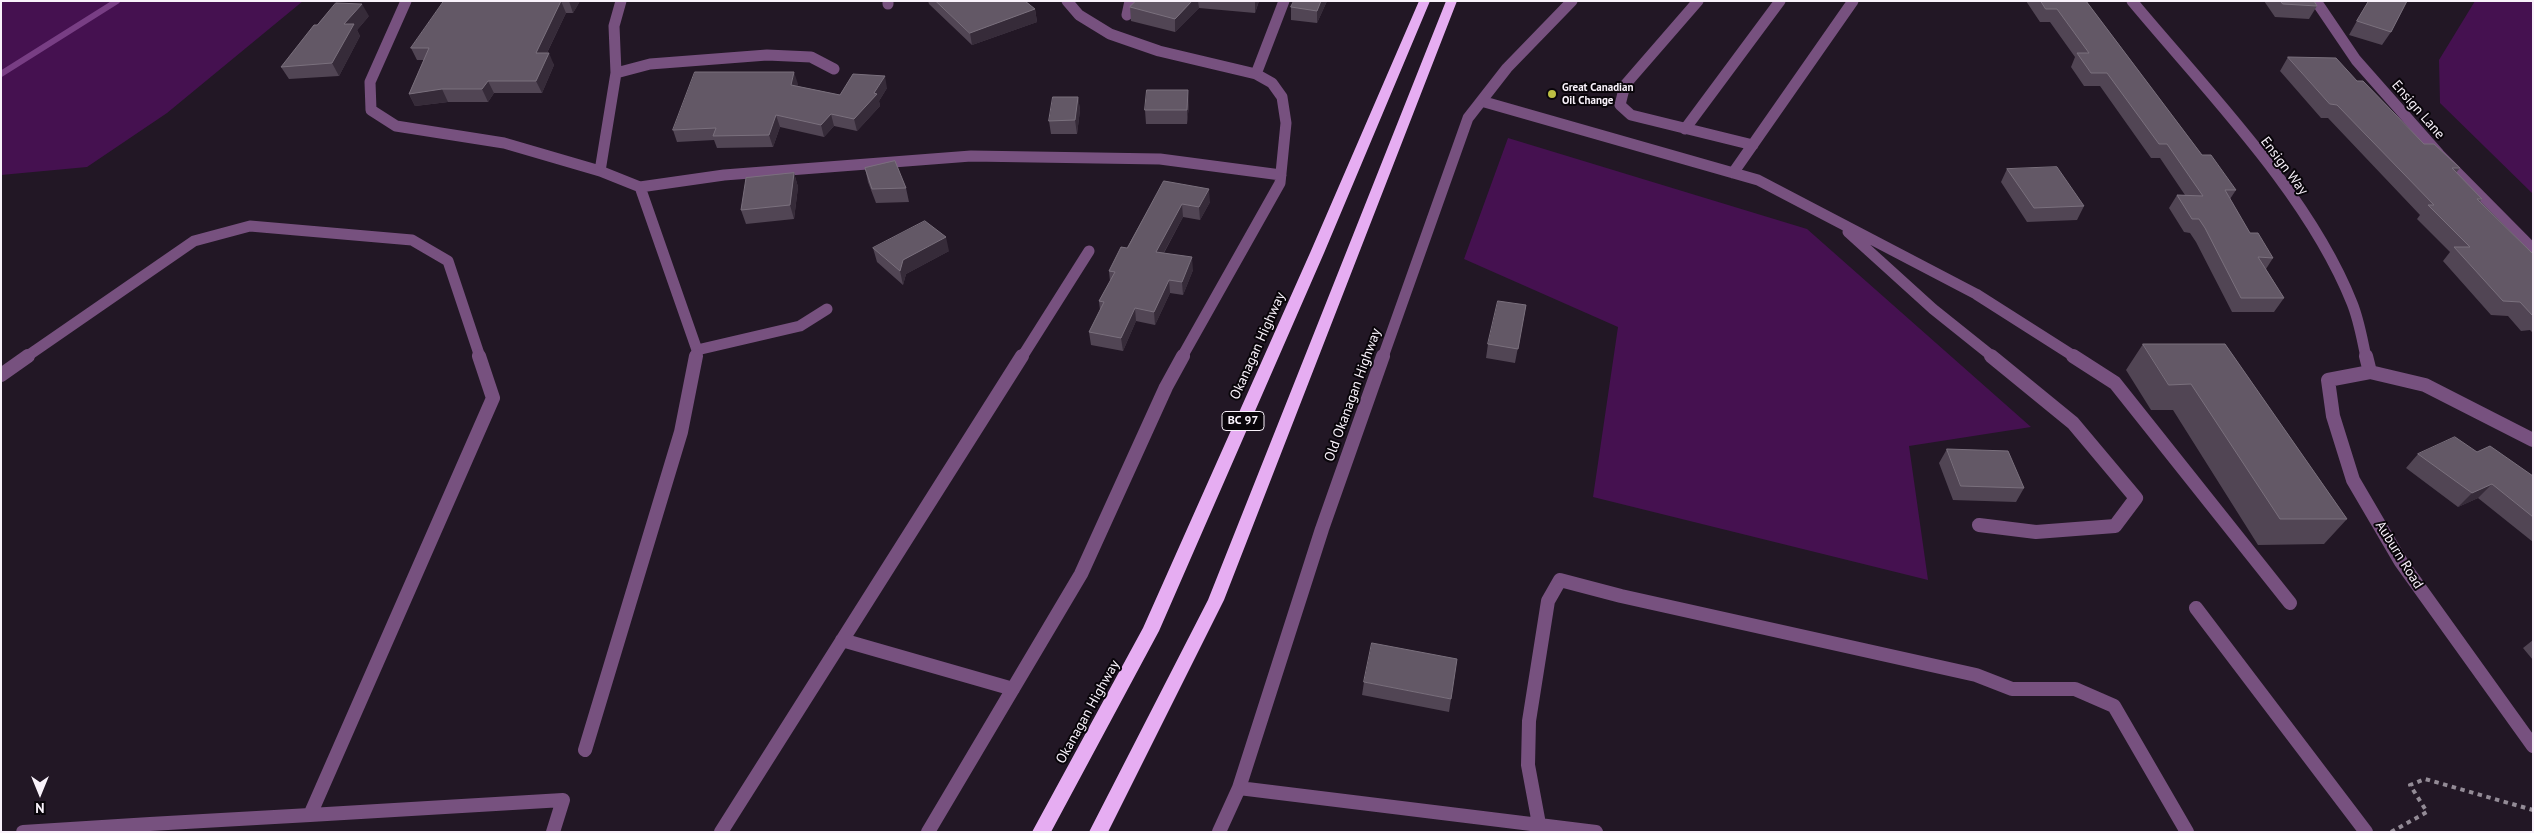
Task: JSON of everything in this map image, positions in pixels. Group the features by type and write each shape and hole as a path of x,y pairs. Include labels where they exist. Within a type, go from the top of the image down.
{"highway":[{"name":"Okanagan Highway","path":"1041,832 1150,631 1317,253 1425,1"},
{"name":"BC 97","path":"1098,832 1216,600 1452,1"}],"street":[{"path":"406,1 370,82 371,110 396,126 504,143 600,171 640,187 724,175 971,156 1160,159 1281,175"},
{"path":"600,171 616,73 614,26 621,1"},
{"path":"928,832 1081,574 1166,387 1276,191 1281,175 1286,123 1282,97 1272,83 1256,74 1159,51 1110,34 1079,16 1067,1"},
{"path":"1127,15 1130,1"},
{"path":"1256,74 1284,1"},
{"name":"Old Okanagan Highway","path":"1218,832 1239,788 1322,529 1468,118 1507,68 1572,1"},
{"path":"1698,1 1625,85 1620,104 1631,115 1753,145"},
{"path":"1685,129 1780,1"},
{"path":"1733,173 1852,1"},
{"name":"Ensign Way","path":"2132,1 2272,170 2320,238 2350,297 2370,372"},
{"name":"Ensign Lane","path":"2316,1 2356,60 2439,154 2533,249"},
{"path":"616,73 650,64 767,55 811,57 834,69"},
{"path":"1481,101 1758,180 1976,294 2115,383 2290,603"},
{"path":"585,750 681,432 697,350 640,187"},
{"path":"1833,219 1933,309 2073,423 2136,498 2115,526 2036,532 1979,525"},
{"path":"1,375 194,241 250,226 412,240 448,261 493,398 310,815"},
{"path":"721,832 1088,251"},
{"path":"697,350 800,326 828,309"},
{"path":"2370,372 2425,385 2533,440"},
{"name":"Auburn Road","path":"2370,372 2328,380 2333,416 2353,480 2400,562 2533,746"},
{"path":"1539,824 1528,765 1529,721 1548,601 1560,580 1621,596 1976,675 2012,689 2075,689 2114,706 2187,832"},
{"path":"2196,608 2366,832"},
{"path":"842,640 1013,689"},
{"path":"1239,788 1498,826 1539,824 1596,832"},
{"path":"23,832 148,828 310,815 563,800 553,832"}],"path":[{"path":"2391,832 2427,812 2410,785 2425,779 2533,810"}],"shaded area":[{"path":"1,1 303,1 167,113 87,167 1,175"},
{"path":"2475,1 2533,1 2533,194 2440,103 2439,60"},
{"path":"1508,138 1807,229 2031,427 1909,446 1928,580 1593,497 1618,327 1464,259"}],"building":[{"path":"444,1 561,1 536,53 549,53 536,81 488,81 482,89 442,89 409,94 429,48 411,48"},
{"path":"936,1 1025,1 1035,9 970,33"},
{"path":"1136,1 1192,1 1175,19 1130,7"},
{"path":"1294,1 1321,1 1317,11 1291,7"},
{"path":"2041,1 2086,1 2202,155 2211,155 2236,190 2225,190 2250,233 2258,233 2273,258 2258,257 2284,298 2241,298 2205,228 2199,219 2192,219 2177,195 2203,196 2167,144 2159,144 2107,73 2091,73 2077,53 2089,53 2057,9 2046,9"},
{"path":"2281,1 2314,1 2317,6 2283,4"},
{"path":"2369,1 2407,1 2391,32 2357,21"},
{"path":"336,3 362,4 344,24 354,24 332,63 281,67 314,25 317,25"},
{"path":"2288,57 2336,58 2357,81 2363,81 2424,144 2434,144 2460,168 2452,168 2482,199 2477,199 2533,254 2533,316 2520,302 2503,301 2454,247 2470,247 2428,205 2434,205 2337,105 2330,104"},
{"path":"695,72 794,72 791,85 840,95 853,74 885,76 874,93 877,94 854,119 831,114 821,125 776,115 769,135 713,136 716,128 673,130"},
{"path":"1147,90 1188,90 1187,110 1145,110"},
{"path":"1053,97 1078,97 1075,120 1049,121"},
{"path":"895,161 906,188 872,189 865,168"},
{"path":"2057,167 2084,206 2034,208 2007,169"},
{"path":"794,173 790,205 741,210 746,178"},
{"path":"1164,181 1209,189 1199,207 1182,204 1156,252 1192,257 1182,282 1169,280 1154,312 1135,308 1121,338 1089,332 1104,302 1099,301 1115,272 1109,271 1121,247 1127,248"},
{"path":"925,221 946,237 903,260 900,271 873,248"},
{"path":"1498,301 1526,305 1518,349 1488,344"},
{"path":"2143,344 2225,344 2347,519 2280,519 2191,384 2169,385"},
{"path":"2455,437 2477,452 2490,446 2533,476 2533,517 2492,484 2472,493 2418,454"},
{"path":"1947,449 2008,451 2024,488 1961,486"},
{"path":"1372,643 1457,659 1451,699 1364,682"}],"waterway":[{"path":"1,74 117,1"}],"place":[{"name":"Great Canadian Oil Change","path":"1552,94"}]}
